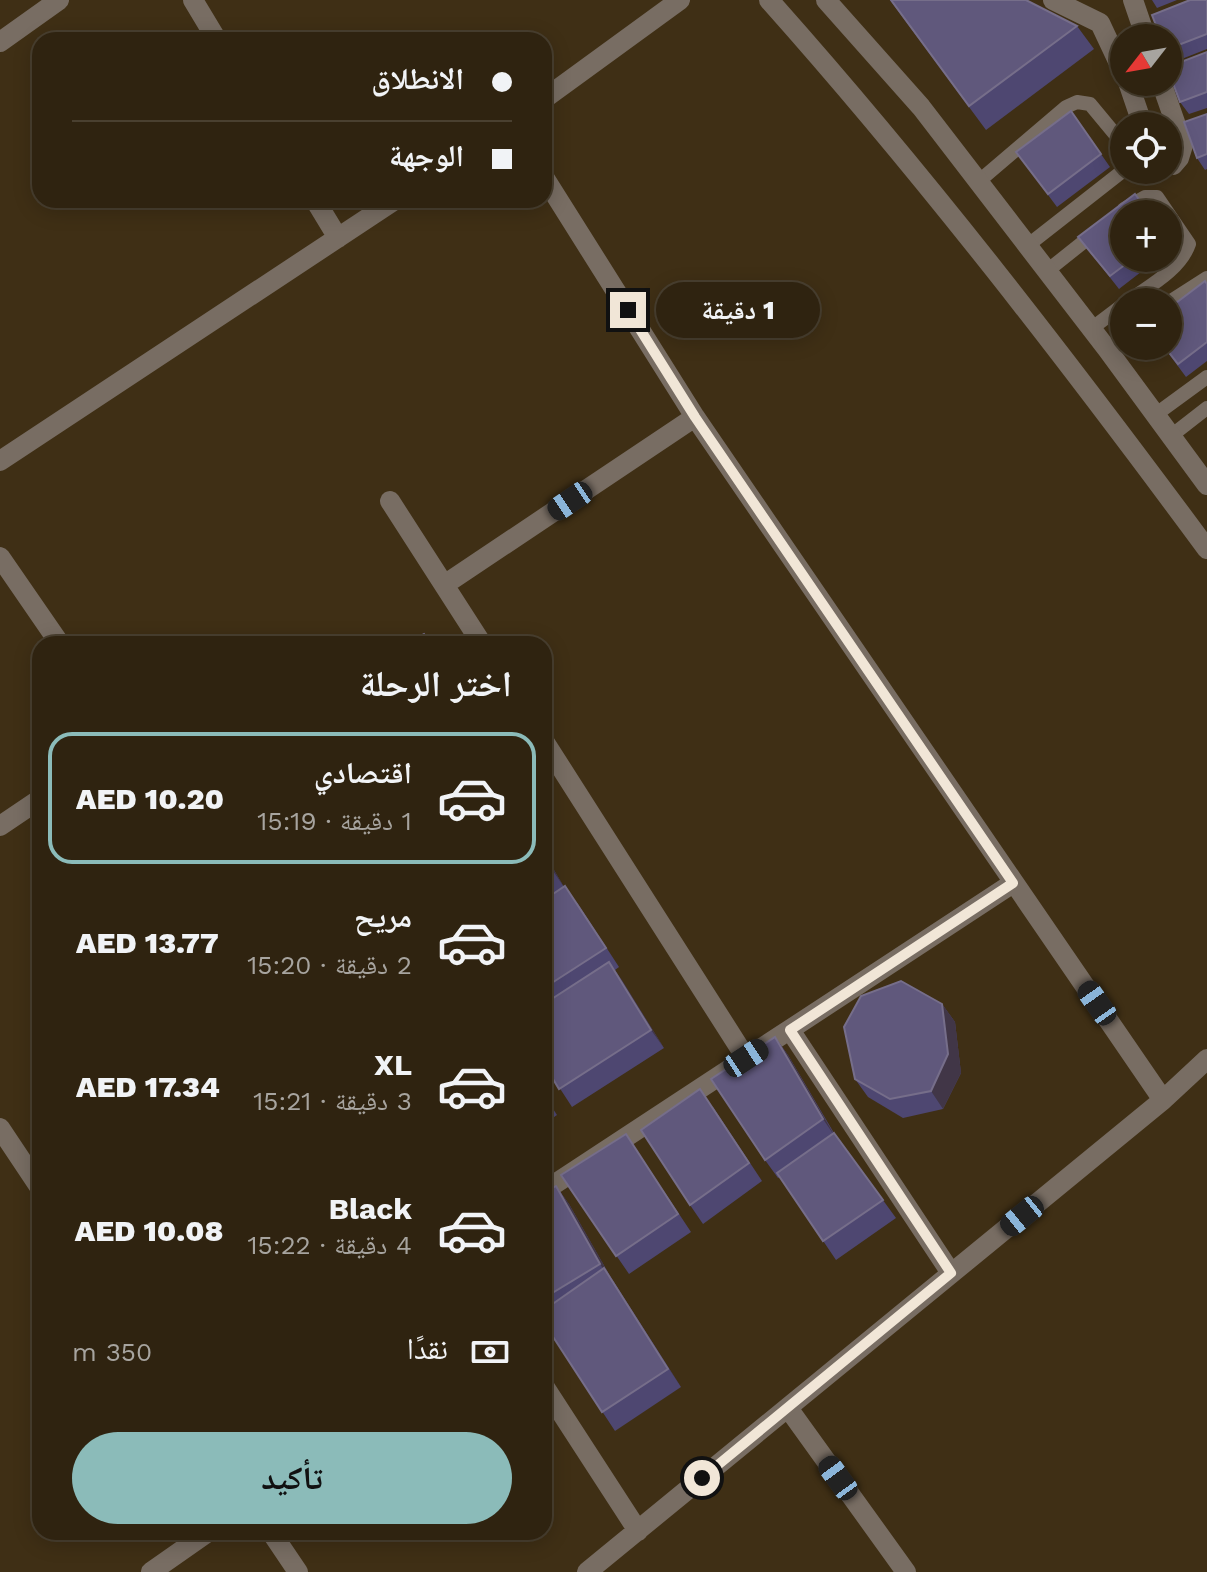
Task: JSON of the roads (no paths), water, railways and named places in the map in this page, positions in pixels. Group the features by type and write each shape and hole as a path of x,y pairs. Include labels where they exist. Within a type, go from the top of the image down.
{"street":[{"path":"0,42 59,0"},
{"path":"193,0 212,32"},
{"path":"552,93 680,0"},
{"path":"769,0 834,73 953,218 1112,420 1207,549"},
{"path":"826,0 921,107 1207,485"},
{"path":"1053,0 1100,23 1110,44"},
{"path":"1133,0 1141,24"},
{"path":"552,190 695,417 1163,1100"},
{"path":"320,208 338,238"},
{"path":"0,461 383,208"},
{"path":"444,585 695,417"},
{"path":"390,501 477,636"},
{"path":"0,557 54,636"},
{"path":"552,754 746,1058"},
{"path":"0,826 32,804"},
{"path":"552,1186 1013,883"},
{"path":"790,1030 951,1273"},
{"path":"587,1572 1163,1100 1207,1059"},
{"path":"0,1128 32,1176"},
{"path":"552,1398 638,1531"},
{"path":"788,1408 906,1572"},
{"path":"151,1572 197,1540"},
{"path":"276,1540 298,1572"}],"lane":[{"path":"978,182 1066,107 1077,102 1090,104 1110,128"},
{"path":"1027,246 1110,181"},
{"path":"1047,271 1131,203 1145,197 1157,197 1189,244 1177,265 1146,288"},
{"path":"1182,294 1207,278"},
{"path":"1091,329 1110,315"},
{"path":"1155,415 1207,377"},
{"path":"1171,436 1207,408"}]}
